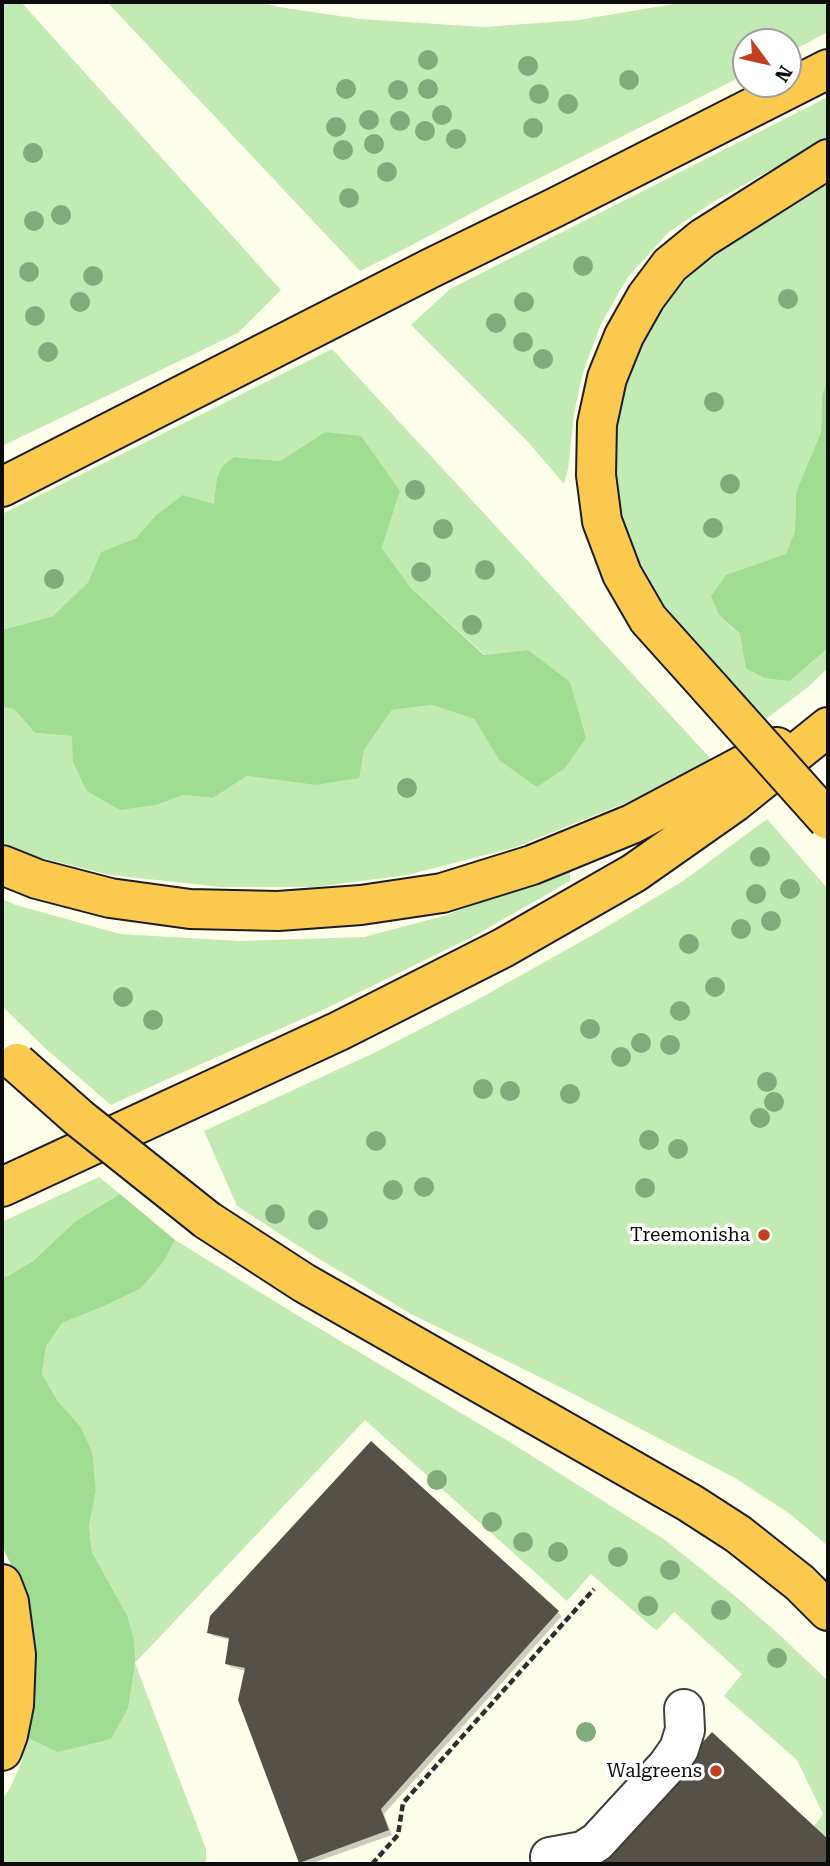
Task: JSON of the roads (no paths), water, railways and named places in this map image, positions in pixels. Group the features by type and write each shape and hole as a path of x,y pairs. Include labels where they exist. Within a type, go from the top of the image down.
{"highway":[{"path":"2,487 828,69"},
{"path":"828,159 703,238 670,265 646,297 624,336 607,378 597,424 596,475 602,521 622,574 648,619 828,820"},
{"path":"2,865 37,879 110,898 190,909 278,911 361,905 442,892 532,865 632,824 828,719"},
{"path":"2,1187 339,1031 503,948 634,873 735,802 828,727"},
{"path":"9,1056 79,1118 207,1220 316,1290 690,1503 738,1534 800,1583 828,1611"},
{"path":"2,1584 9,1602 16,1655 14,1705 2,1751"}],"lane":[{"path":"550,1857 583,1851 597,1842 667,1766 680,1749 685,1730 684,1709"}],"place":[{"name":"Treemonisha","path":"764,1235"},
{"name":"Walgreens","path":"716,1771"}]}
